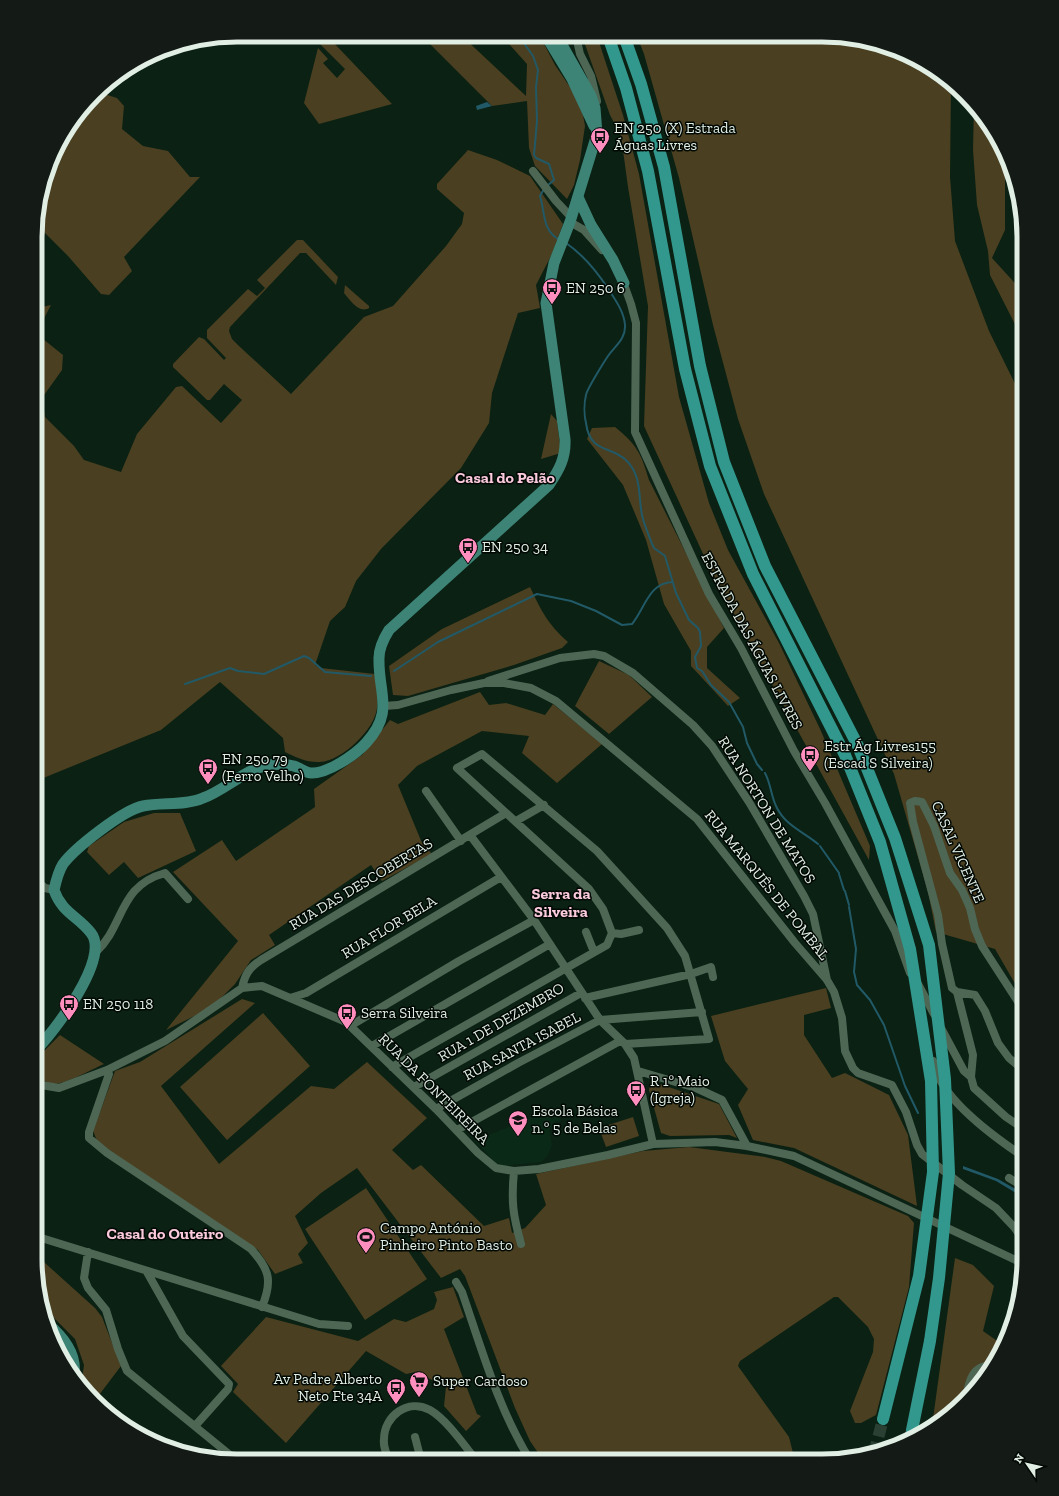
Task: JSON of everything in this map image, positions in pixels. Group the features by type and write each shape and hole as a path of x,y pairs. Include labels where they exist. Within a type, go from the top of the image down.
{"highway":[{"path":"610,42 626,88 648,171 685,368 710,466 753,574 845,755 880,842 910,949 931,1081 933,1172 919,1276 883,1419"},
{"path":"626,42 641,84 664,167 700,366 724,462 765,566 858,746 895,838 929,945 945,1080 949,1173 939,1278 930,1341 912,1430"}],"main road":[{"path":"550,42 572,79 597,134"},
{"path":"42,1044 68,1009 90,972 96,952 91,933 61,905 54,890 62,865 71,855 101,830 127,812 142,806 202,799 266,766 281,764 294,766 310,774 323,772 350,757 365,744 376,728 384,706 379,657 382,642 389,630 548,485 561,467 566,451 565,439 546,303 548,286 578,197 597,134 595,108 591,96 561,42"},
{"path":"578,197 587,218 613,260 624,283"},
{"path":"571,217 587,218"},
{"path":"56,1331 62,1337 71,1352 75,1367"}],"street":[{"path":"577,42 580,54 591,76 600,113 597,134"},
{"name":"ESTRADA DAS ÁGUAS LIVRES","path":"533,171 550,194 598,245 612,263 624,283 636,323 635,432 709,594 741,648 794,751 826,803 895,931 924,1019 934,1069 943,1084 968,1115 1017,1152"},
{"name":"RUA NORTON DE MATOS","path":"485,685 560,658 594,654 604,656 639,678 703,735 749,802 813,914 827,980"},
{"name":"RUA MARQUÊS DE POMBAL","path":"384,706 398,705 444,692 485,685 504,683 531,688 552,701 697,819 708,838 813,967 827,980 834,992 842,1018 845,1051 853,1068 858,1073 892,1085 906,1112 922,1154 962,1185 996,1208 1017,1231"},
{"path":"392,1067 607,945 612,933 603,909 589,889 457,768 482,754 597,851 616,870 667,928 687,955 709,1039 622,1042 457,1130"},
{"path":"426,791 461,841"},
{"name":"CASAL VICENTE","path":"971,1077 973,1055 957,992 952,988 938,915 912,822 910,803 915,801 922,802 950,873 962,890 970,908 975,929 982,946 1017,1000"},
{"path":"516,821 544,805"},
{"name":"RUA DAS DESCOBERTAS","path":"242,988 250,967 260,960 506,813"},
{"path":"470,835 534,920 600,1020 622,1042 634,1058 654,1144"},
{"path":"96,952 105,944 129,898 136,889 157,876 165,874 188,899"},
{"name":"RUA FLOR BELA","path":"290,998 306,993 501,878"},
{"path":"42,885 45,888 54,890"},
{"path":"350,1026 459,961 534,920"},
{"path":"612,933 621,934 639,930"},
{"path":"586,932 594,952"},
{"path":"372,1046 550,944"},
{"name":"RUA 1 DE DEZEMBRO","path":"414,1087 583,996 691,974 711,967 714,977"},
{"path":"909,970 926,998 964,1072 971,1077 974,1088 983,1097 1017,1124"},
{"name":"RUA DA FONTEIREIRA","path":"42,1085 59,1088 107,1070 165,1040 242,988 262,986 350,1026 436,1108 491,1166 496,1168 514,1171 539,1169 654,1144 715,1142 748,1146 794,1156 1017,1261"},
{"path":"957,992 975,995 985,1011 998,1043 1017,1064"},
{"path":"600,1020 702,1012"},
{"name":"RUA SANTA ISABEL","path":"436,1108 518,1062 600,1020"},
{"path":"107,1070 110,1074 88,1132 89,1138 107,1154 251,1249 263,1263 268,1278 269,1291 262,1306"},
{"path":"638,1071 696,1088 722,1100 748,1146"},
{"path":"514,1171 512,1194 513,1216 521,1244"},
{"path":"1009,1178 1017,1183"},
{"path":"42,1238 319,1324 348,1326"},
{"path":"88,1252 84,1278 88,1288 106,1310 118,1349 127,1371 229,1454"},
{"path":"148,1272 183,1336 229,1384 228,1390 195,1426"},
{"path":"456,1282 462,1292 501,1407 526,1454"},
{"path":"968,1389 972,1374 977,1368 985,1365"},
{"path":"387,1454 384,1439 388,1421 400,1410 410,1406 429,1409 442,1420 471,1454"},
{"path":"415,1437 419,1454"}],"shaded area":[{"path":"322,42 333,42 392,104 319,124 304,103 318,48 328,59 323,63 337,78 345,69 320,44"},
{"path":"428,42 468,42 526,96 527,64 506,42 543,42 555,65 572,90 583,115 585,126 580,160 574,185 567,199 535,166 529,148 527,101 492,106"},
{"path":"584,42 599,42 623,115 639,174 679,397 709,503 728,550 779,643 821,731 870,846 869,860 717,584 644,426 648,306 621,136 610,115"},
{"path":"639,42 835,42 885,52 920,68 951,90 950,177 955,241 989,331 1017,388 1017,987 995,949 936,932 928,892 894,774 764,494 738,419 713,325 679,178"},
{"path":"130,74 128,79 120,81"},
{"path":"104,94 117,98 124,106 122,129 143,146 168,151 190,177 200,177 124,257 132,271 109,295 101,294 68,256 42,230 46,199 52,174 68,139 90,108"},
{"path":"974,114 991,140 1005,169 1005,230 992,258 1017,285 1017,328 990,275 988,251 977,205 973,150"},
{"path":"468,150 497,160 530,176 563,224 552,254 536,285 540,308 518,313 492,393 489,423 461,468 381,549 356,581 345,607 330,621 315,665 321,668 375,674 378,704 375,716 370,725 356,742 338,756 320,762 306,761 285,752 283,738 220,682 161,730 42,779 42,398 45,417 74,446 84,460 121,472 137,434 176,387 182,386 221,423 242,400 224,384 210,400 207,400 173,367 173,364 199,337 204,339 224,360 226,358 207,338 207,330 248,289 257,296 265,288 257,280 297,240 303,240 338,277 336,285 306,253 300,253 230,327 229,331 232,339 291,394 364,317 393,306 446,246 462,224 464,213 437,189 437,184"},
{"path":"345,285 369,306 369,308 358,308 344,293"},
{"path":"51,305 42,322 42,307"},
{"path":"42,336 43,339 63,355 62,370 42,398"},
{"path":"551,414 557,421 561,453 541,459"},
{"path":"615,427 628,439 641,456 649,480 724,628 707,647 707,668 740,698 728,706 691,666 691,651 664,604 646,540 623,485 587,439 592,428"},
{"path":"530,587 546,617 568,642 562,648 514,665 408,696 393,695 389,666 442,629"},
{"path":"599,661 629,675 652,697 609,734 575,706"},
{"path":"480,692 489,705 506,703 545,715 553,704 602,744 557,783 522,753 529,736 482,731 417,766 398,785 422,843 432,854 382,881 371,865 269,935 275,945 251,960 235,984 211,1008 166,1030 238,941 173,872 222,840 236,861 315,807 314,789 362,755 390,720 398,724"},
{"path":"154,813 180,813 196,851 138,878 124,862 109,875 87,852 89,846 124,822"},
{"path":"826,988 831,1008 804,1015 804,1035 832,1078 845,1073 889,1095 908,1135 917,1206 794,1148 753,1140 738,1105 748,1089 725,1061 711,1016"},
{"path":"242,999 255,1003 161,1086 219,1164 311,1086 334,1089 367,1062 427,1118 392,1150 413,1170 421,1165 484,1226 509,1218 512,1233 525,1228 546,1205 536,1174 643,1151 689,1147 765,1157 781,1161 908,1216 914,1223 909,1287 876,1415 861,1423 855,1423 850,1411 873,1352 874,1339 868,1327 838,1297 834,1297 740,1361 738,1366 789,1437 793,1454 539,1454 530,1441 515,1408 465,1276 460,1269 441,1278 357,1168 321,1193 295,1216 308,1243 298,1254 303,1263 275,1274 258,1250 98,1143 93,1131 115,1071 140,1062"},
{"path":"263,1013 310,1066 227,1140 180,1087"},
{"path":"60,1035 104,1064 64,1082 52,1084 42,1080 42,1053"},
{"path":"651,1081 719,1104 737,1138 729,1135 670,1136 661,1133 649,1090"},
{"name":"Escola Básica n.º 5 de Belas","path":"555,1107 561,1121 556,1121 549,1130 552,1145 548,1155 541,1162 504,1166 496,1163 475,1141"},
{"path":"633,1117 639,1136 606,1147 599,1128"},
{"name":"Campo António Pinheiro Pinto Basto","path":"366,1188 427,1279 365,1320 305,1229"},
{"path":"955,1258 973,1265 994,1286 983,1331 998,1342 977,1378 969,1388 951,1406 933,1419"},
{"path":"42,1260 95,1308 102,1317 121,1366 98,1396 82,1378 84,1365 75,1339 50,1314 42,1272"},
{"path":"453,1287 464,1317 444,1329 477,1414 481,1416 466,1431 444,1406 446,1387 416,1372 406,1374 366,1351 286,1443 233,1392 238,1384 221,1366 266,1317 358,1341 394,1319 406,1322 434,1309 437,1300 434,1292"}],"water":[{"path":"487,102 492,106 477,110 476,106"},
{"path":"963,1166 998,1179 1017,1190 1017,1194 996,1181 963,1169"}],"waterway":[{"path":"523,42 533,56 538,70 536,87 537,121 534,155 536,158 549,164 554,180 547,186"},
{"path":"544,189 540,196 545,220 549,230 558,239"},
{"path":"566,243 584,258 605,284 619,307 625,325 624,334 620,342 606,359 587,392 585,402 585,420 588,433 592,440 602,448 621,456 632,467 639,486 643,519 652,544 654,548 665,556 676,593 689,620 698,628 700,632 701,646 695,657 697,668 702,671 711,685 729,702 743,727 747,743 757,764 762,770"},
{"path":"394,671 438,642 537,594 571,601 596,611 622,625 632,624 637,618 648,597 664,583 672,582"},
{"path":"185,684 230,668 238,671 264,674 304,656 309,658 325,672 371,676"},
{"path":"765,773 775,804 785,820 818,844"},
{"path":"820,846 839,873"},
{"path":"839,874 844,890"},
{"path":"845,891 849,905"},
{"path":"849,907 856,949 854,972 857,985 870,1000 884,1025 905,1086 918,1113"}],"tunnel":[{"path":"876,1446 883,1419"}],"place":[{"name":"EN 250 (X) Estrada Águas Livres","path":"600,154"},
{"name":"EN 250 6","path":"552,305"},
{"name":"EN 250 34","path":"468,564"},
{"name":"Estr Ág Livres155 (Escad S Silveira)","path":"810,772"},
{"name":"EN 250 79 (Ferro Velho)","path":"208,785"},
{"name":"EN 250 118","path":"69,1021"},
{"name":"Serra Silveira","path":"347,1030"},
{"name":"R 1º Maio (Igreja)","path":"636,1107"},
{"name":"Escola Básica n.º 5 de Belas","path":"518,1137"},
{"name":"Campo António Pinheiro Pinto Basto","path":"366,1254"},
{"name":"Super Cardoso","path":"419,1398"},
{"name":"Av Padre Alberto Neto Fte 34A","path":"396,1405"}],"district":[{"name":"Casal do Pelão","path":"505,477"},
{"name":"Serra da Silveira","path":"561,902"},
{"name":"Casal do Outeiro","path":"165,1233"}]}
